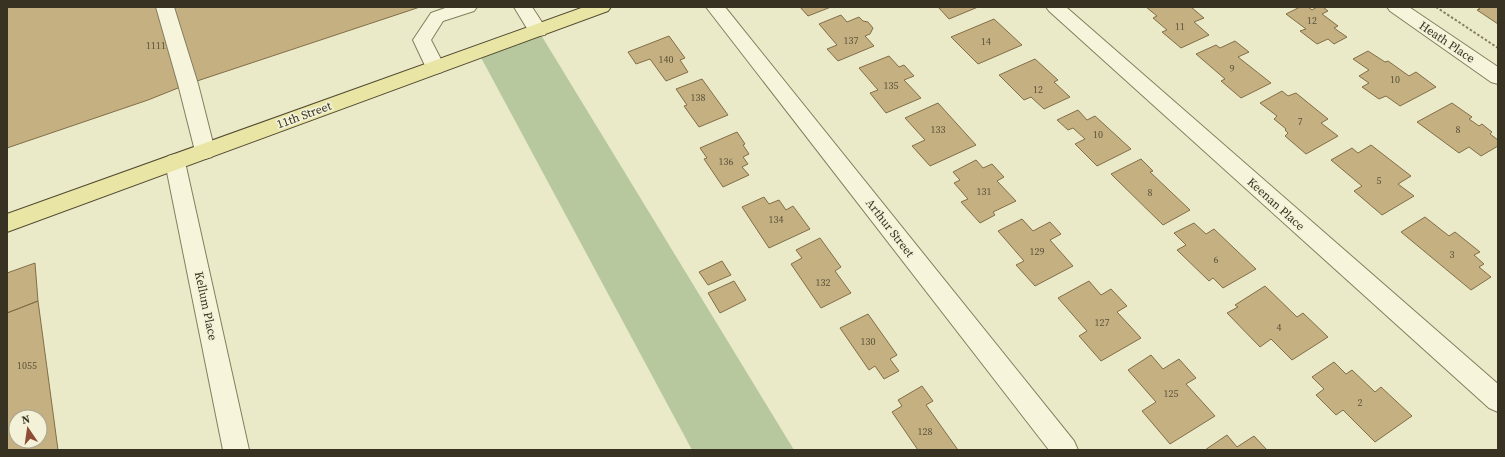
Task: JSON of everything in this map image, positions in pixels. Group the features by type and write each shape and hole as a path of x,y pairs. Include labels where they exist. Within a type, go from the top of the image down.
{"main road":[{"name":"11th Street","path":"7,223 602,7"}],"street":[{"path":"165,7 206,151"},
{"path":"435,67 422,40 437,17 468,7"},
{"path":"523,7 538,30"},
{"name":"Arthur Street","path":"715,7 1065,450"},
{"name":"Keenan Place","path":"1055,7 1498,400"},
{"name":"Heath Place","path":"1396,7 1498,77"},
{"name":"Kellum Place","path":"175,162 236,450"}],"path":[{"path":"1436,7 1498,48"}],"green space":[{"path":"538,30 794,450 692,450 478,52"}],"building":[{"path":"7,7 420,7 188,84 148,100 7,148"},
{"path":"800,7 831,7 808,16"},
{"path":"938,7 978,7 949,19"},
{"path":"1146,7 1191,7 1204,18 1194,22 1209,35 1181,48 1162,32 1167,30 1153,18 1157,16"},
{"path":"1300,7 1308,7 1312,10 1317,7 1323,7 1328,11 1322,14 1338,26 1334,28 1347,37 1334,44 1328,39 1317,44 1300,31 1306,29 1286,14"},
{"path":"1477,7 1498,7 1498,24 1477,10 1480,9"},
{"path":"841,15 847,22 859,17 863,21 868,22 873,28 870,34 865,36 874,46 838,61 827,49 837,45 819,24"},
{"path":"994,19 1022,45 978,64 951,37"},
{"path":"669,36 685,58 680,60 688,72 666,81 650,59 636,64 628,52"},
{"path":"1235,41 1249,52 1238,57 1271,83 1241,98 1221,81 1225,79 1196,54 1216,45 1220,48"},
{"path":"1368,51 1385,62 1388,61 1409,76 1416,72 1436,87 1400,106 1386,96 1379,99 1362,87 1369,83 1359,76 1369,70 1353,59"},
{"path":"889,56 899,67 904,65 914,76 904,80 921,98 886,113 870,93 878,90 859,68"},
{"path":"1035,59 1058,80 1054,82 1070,97 1044,109 1031,97 1024,100 999,75"},
{"path":"702,79 728,115 699,127 684,106 687,105 676,89"},
{"path":"1282,91 1288,96 1296,93 1328,119 1321,123 1338,136 1306,154 1285,136 1288,133 1285,130 1286,129 1274,119 1277,116 1260,103"},
{"path":"938,103 976,145 930,166 912,146 925,140 905,118"},
{"path":"1452,103 1472,117 1469,119 1479,126 1482,124 1492,132 1490,134 1498,140 1498,146 1481,156 1469,147 1459,153 1417,122"},
{"path":"1078,110 1087,120 1095,116 1131,149 1097,166 1075,144 1085,139 1073,128 1068,130 1057,120"},
{"path":"737,132 745,144 743,145 749,154 743,157 748,164 742,167 749,175 723,187 704,159 707,158 700,148"},
{"path":"1371,145 1411,176 1398,184 1414,196 1382,215 1354,191 1362,186 1331,160 1352,148 1358,153"},
{"path":"1141,159 1153,171 1150,172 1190,210 1163,225 1111,174"},
{"path":"976,160 983,168 992,164 1004,177 997,181 1016,201 993,212 995,215 980,223 961,202 968,199 954,183 960,180 953,172"},
{"path":"764,197 769,204 779,200 786,210 793,206 810,229 769,248 742,207"},
{"path":"1425,217 1449,236 1455,232 1480,252 1474,255 1484,264 1479,267 1491,277 1471,290 1401,232"},
{"path":"1022,219 1033,231 1050,222 1061,234 1050,240 1073,266 1035,286 1016,265 1024,261 998,231"},
{"path":"1194,223 1206,234 1214,229 1256,269 1223,288 1213,278 1209,281 1177,250 1186,245 1174,233"},
{"path":"820,238 841,267 835,271 851,293 821,308 791,264 802,258 796,250"},
{"path":"722,261 731,275 708,285 699,272"},
{"path":"35,263 38,301 7,313 7,273"},
{"path":"734,281 746,300 720,313 708,293"},
{"path":"1089,281 1101,295 1111,289 1127,306 1117,312 1141,338 1101,361 1079,336 1087,331 1058,298"},
{"path":"1265,286 1297,317 1303,313 1328,337 1292,360 1271,339 1260,347 1227,313 1238,307 1235,305"},
{"path":"38,301 58,450 7,450 7,313"},
{"path":"868,314 897,355 890,359 899,371 884,379 875,366 869,370 840,328"},
{"path":"1151,355 1163,369 1179,359 1196,378 1186,384 1215,416 1170,444 1142,411 1156,402 1128,370"},
{"path":"1334,362 1346,374 1352,370 1375,392 1381,387 1412,416 1375,442 1343,410 1336,415 1316,395 1324,389 1312,377"},
{"path":"922,386 933,401 926,405 958,450 918,450 892,412 902,406 898,400"},
{"path":"1227,435 1237,447 1254,436 1267,450 1205,450"}]}
